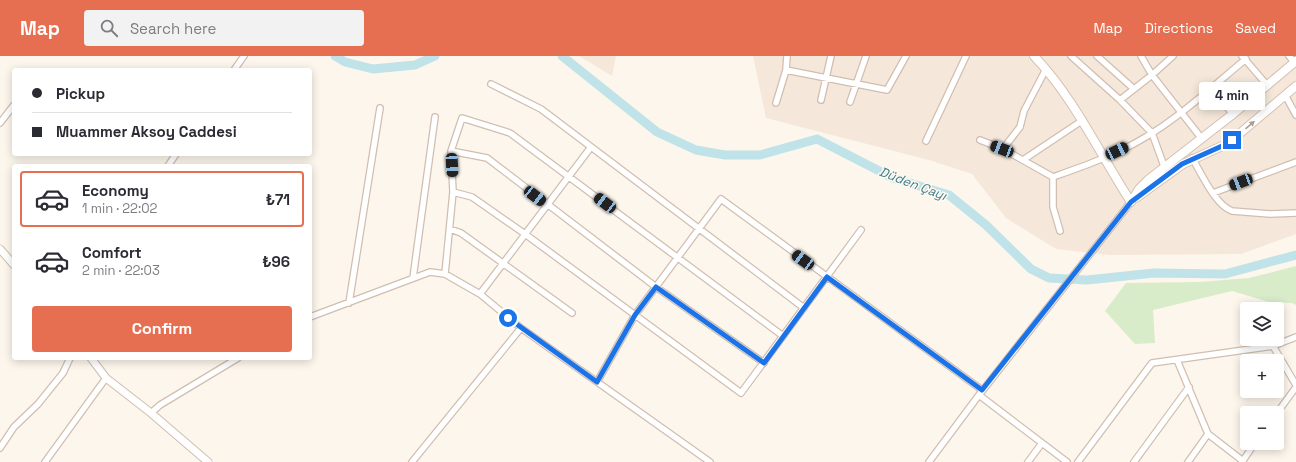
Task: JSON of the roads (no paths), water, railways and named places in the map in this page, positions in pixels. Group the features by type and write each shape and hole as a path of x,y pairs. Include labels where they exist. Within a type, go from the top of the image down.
{"main road":[{"path":"1038,57 1083,120 1105,157 1116,180 1131,202"},
{"path":"1131,202 1139,189 1164,166 1202,139 1233,114 1293,60"},
{"path":"1131,202 1170,172 1192,158 1222,146 1232,140 1296,86"}],"street":[{"path":"235,68 244,56"},
{"path":"776,103 786,70 787,56"},
{"path":"821,100 831,56"},
{"path":"850,102 866,56"},
{"path":"786,70 888,90 906,56"},
{"path":"926,141 966,56"},
{"path":"1071,56 1120,100 1152,133 1164,166"},
{"path":"1098,56 1134,89"},
{"path":"1140,56 1152,75 1202,139"},
{"path":"1120,100 1152,75 1173,56"},
{"path":"1053,177 1105,157 1152,133 1210,88 1244,58 1267,85"},
{"path":"1002,149 1020,127 1024,111 1046,69"},
{"path":"491,84 541,108 804,308"},
{"path":"1210,88 1233,114"},
{"path":"1285,95 1296,116"},
{"path":"0,123 12,108"},
{"path":"349,303 380,108"},
{"path":"413,278 435,117"},
{"path":"446,274 453,192 451,151 462,118 510,133 783,336"},
{"path":"1023,160 1083,120"},
{"path":"980,140 1002,149 1053,177"},
{"path":"480,294 591,147"},
{"path":"451,151 487,158 656,287 764,363"},
{"path":"1192,158 1213,193 1223,206 1232,211 1270,214 1296,213"},
{"path":"1213,193 1296,162"},
{"path":"1053,177 1053,207 1060,232"},
{"path":"453,192 472,197 525,234 741,393 861,230"},
{"path":"597,382 635,315 721,199 980,392 1067,462"},
{"path":"929,462 980,392 1131,202"},
{"path":"450,229 461,233 572,313"},
{"path":"0,249 12,263"},
{"path":"312,316 430,272 446,274 480,294 521,328 710,462"},
{"path":"412,462 521,328"},
{"path":"1284,342 1296,337"},
{"path":"1078,462 1152,364 1273,346 1296,386 1282,406"},
{"path":"0,448 14,427 38,404 63,373 69,360"},
{"path":"92,360 106,378 151,413 208,462"},
{"path":"151,413 160,405 235,360"},
{"path":"1176,360 1189,387 1208,434 1242,461 1250,450"},
{"path":"45,462 106,378"},
{"path":"1134,462 1189,387"},
{"path":"1188,462 1208,434"},
{"path":"1028,462 1042,443"}],"waterway":[{"name":"Düden Çayı","path":"335,56 345,62 373,69 415,65 435,56"},
{"name":"Düden Çayı","path":"562,56 657,132 696,150 725,155 760,155 817,139 893,178 949,195 986,225 1031,269 1049,278 1087,280 1154,273 1225,274 1296,255"}]}
